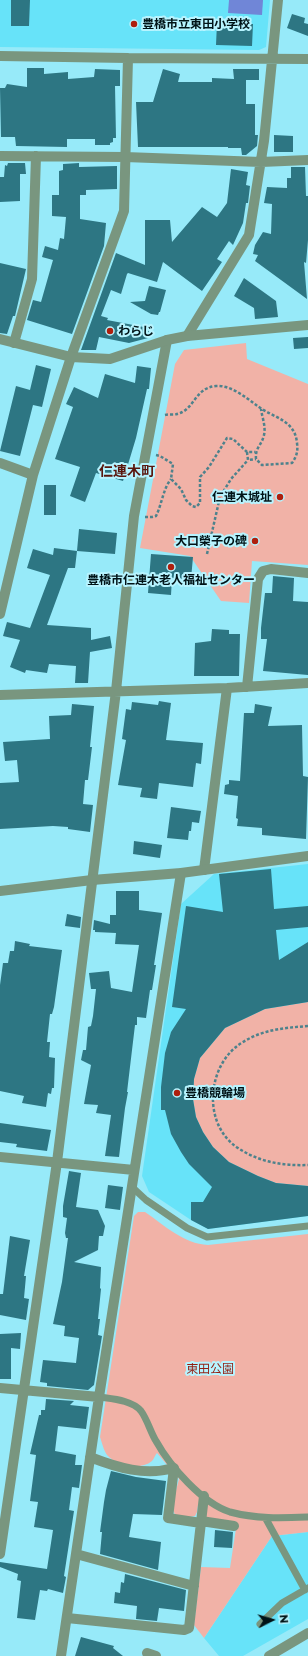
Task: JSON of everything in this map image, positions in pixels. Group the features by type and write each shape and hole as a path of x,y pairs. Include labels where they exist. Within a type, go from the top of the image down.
{"street":[{"path":"187,336 249,235 261,162 278,0"},
{"path":"0,56 308,59"},
{"path":"0,614 33,476 71,357 124,211 128,58"},
{"path":"0,156 125,157 261,162 308,160"},
{"path":"14,343 32,278 36,156"},
{"path":"0,339 71,357 110,359 167,340 187,336 308,325"},
{"path":"0,1554 57,1162 116,691 134,516 167,340"},
{"path":"0,463 33,476"},
{"path":"247,687 258,579 263,571 271,569 308,572"},
{"path":"0,695 226,688 308,683"},
{"path":"204,870 226,688"},
{"path":"0,891 92,880 181,873 308,856"},
{"path":"61,1656 99,1397 181,873"},
{"path":"0,1157 134,1170"},
{"path":"0,1388 99,1397"},
{"path":"90,1457 126,1470 149,1472 174,1468 168,1518 234,1526"},
{"path":"67,1618 184,1630 189,1628 204,1496"},
{"path":"76,1554 194,1586"},
{"path":"269,1656 308,1633"}],"lane":[{"path":"132,1187 146,1200 187,1228 207,1237 308,1226"},
{"path":"99,1397 123,1401 141,1412 156,1442 174,1468 214,1504 229,1511 266,1519 308,1517"},
{"path":"260,1624 282,1603 307,1589 266,1519"}],"path":[{"path":"165,415 178,414 190,406 203,390 216,386 224,386 235,391 261,409 279,417 294,430 297,436 298,451 292,463 262,465 256,459 256,452 264,433 261,409"},
{"path":"171,479 181,489 186,500 192,506 196,507 200,503 200,478 227,438 233,439 247,452 248,460"},
{"path":"247,452 256,452"},
{"path":"134,516 156,516 162,505 171,479 173,464 160,456"},
{"path":"206,554 220,497 231,479 248,460 256,459"},
{"path":"308,1026 282,1028 263,1032 242,1042 233,1049 220,1067 215,1078 212,1101 214,1112 220,1128 230,1142 238,1148 260,1160 272,1163 308,1165"}],"shaded area":[{"name":"豊橋市立東田小学校","path":"0,0 270,0 266,47 259,50 0,47"},
{"path":"229,0 263,0 262,15 228,13"},
{"path":"308,864 308,1216 208,1229 191,1220 149,1192 142,1176 181,904 214,874"},
{"path":"308,1532 308,1619 243,1656 219,1656 204,1638 272,1536"}],"green space":[{"path":"246,343 247,359 308,384 308,565 252,561 249,603 221,601 190,556 140,548 175,364 184,350"},
{"path":"308,1002 308,1186 276,1183 229,1162 213,1147 203,1132 196,1117 193,1099 194,1079 200,1058 225,1028 265,1009"},
{"name":"東田公園","path":"138,1212 145,1212 183,1238 199,1244 208,1245 308,1234 308,1532 272,1536 204,1638 194,1625 201,1567 230,1568 237,1522 206,1517 198,1505 195,1516 189,1517 175,1515 172,1506 179,1479 157,1453 152,1461 147,1464 141,1466 129,1466 111,1459 107,1455 100,1437 134,1216"}],"building":[{"path":"11,0 30,0 29,26 11,26"},
{"path":"292,14 305,18 304,23 308,24 308,36 287,28"},
{"path":"217,23 253,24 252,46 216,45"},
{"path":"27,68 44,68 44,74 68,72 68,79 94,77 95,69 120,70 120,86 115,86 116,138 113,138 113,142 110,143 110,145 95,145 95,139 67,139 67,147 16,146 15,137 1,137 0,88 5,88 7,84 27,87"},
{"path":"163,69 180,74 178,82 212,82 212,78 234,79 233,69 259,69 259,80 246,80 246,104 255,104 255,135 258,135 257,146 246,155 242,155 241,148 228,147 138,147 136,102 153,102"},
{"path":"274,135 293,136 293,152 274,152"},
{"path":"8,163 25,163 26,174 20,174 20,201 0,202 0,177 4,177 5,165 7,166"},
{"path":"79,163 79,167 117,166 117,189 86,190 86,195 80,195 80,219 106,223 104,246 72,334 27,320 33,300 41,302 53,260 42,257 45,246 58,250 60,238 64,239 66,217 52,216 52,195 59,195 59,171 63,170 63,164"},
{"path":"291,167 305,167 306,196 308,196 308,240 306,263 304,262 307,299 255,261 258,255 253,254 255,245 263,232 271,234 272,204 264,203 267,187 287,188 287,178 291,178"},
{"path":"231,169 248,172 246,185 250,186 248,203 246,203 243,223 233,245 229,241 217,259 222,262 202,291 163,262 157,282 128,273 121,294 111,290 101,316 108,318 107,320 149,328 148,338 129,343 99,337 96,350 81,350 116,253 145,265 145,220 170,220 172,242 202,207 217,217 227,203"},
{"path":"0,263 26,269 15,316 13,316 7,334 0,333"},
{"path":"244,278 276,301 278,317 255,319 254,308 234,296"},
{"path":"149,286 166,290 158,315 151,314 130,302 145,301"},
{"path":"308,337 308,348 294,349 293,338"},
{"path":"36,365 51,369 42,407 33,405 20,456 0,451 16,386 30,390"},
{"path":"137,366 151,368 149,389 147,389 136,438 123,481 96,473 85,502 70,496 80,467 55,459 73,407 66,404 74,387 98,398 105,374 135,383"},
{"path":"44,485 56,485 56,515 44,515"},
{"path":"79,529 117,533 115,554 77,551"},
{"path":"54,548 77,551 75,568 68,568 47,625 91,628 91,640 110,636 112,648 90,652 88,683 75,683 76,666 49,664 47,673 26,670 25,673 10,667 20,640 3,636 7,622 30,628 50,575 27,568 33,549 53,555"},
{"name":"豊橋市仁連木老人福祉センター","path":"151,554 193,557 191,579 172,578 171,595 148,593"},
{"path":"273,576 294,578 293,601 308,602 308,675 263,671 267,639 261,639 261,628 265,593 272,593"},
{"path":"212,629 229,630 229,634 240,634 239,676 194,676 195,643 211,641"},
{"path":"159,701 171,703 166,740 203,743 201,764 196,763 193,787 159,783 157,799 140,797 142,788 118,785 126,740 122,739 126,709 131,710 132,702 158,705"},
{"path":"72,704 94,706 90,747 92,747 88,780 85,780 83,804 93,805 90,832 68,829 68,827 53,826 0,829 0,783 19,782 17,760 5,761 3,742 50,739 49,716 71,715"},
{"path":"255,704 272,707 268,726 302,725 303,776 308,777 306,839 262,835 262,828 237,826 238,819 236,818 238,796 224,794 225,785 229,784 229,780 240,781 244,713 254,713"},
{"path":"171,807 201,811 199,823 192,822 188,840 167,838"},
{"path":"134,841 162,845 160,858 133,854"},
{"path":"271,869 274,909 308,906 308,927 276,930 279,960 308,942 308,1002 265,1009 225,1028 200,1058 194,1079 193,1099 196,1117 203,1132 213,1147 229,1162 276,1183 308,1186 308,1216 208,1229 191,1220 191,1202 203,1202 212,1187 189,1164 181,1152 171,1134 165,1110 161,1110 161,1087 165,1053 171,1032 186,1009 172,1007 186,906 223,912 219,874"},
{"path":"116,891 139,891 139,910 162,913 154,965 156,965 152,990 150,990 146,1018 137,1017 137,1025 135,1025 119,1157 105,1156 111,1115 96,1113 98,1105 84,1104 91,1065 81,1060 83,1050 86,1050 88,1027 91,1026 96,989 91,989 89,973 109,971 111,988 132,992 139,945 115,944 116,933 95,932 95,930 93,930 94,920 110,924 110,915 116,915"},
{"path":"67,914 81,917 80,928 65,926"},
{"path":"15,941 30,944 29,946 62,950 54,1007 52,1014 50,1014 47,1042 50,1042 49,1057 55,1058 54,1088 52,1088 51,1094 48,1093 46,1107 22,1103 24,1096 0,1091 0,985 3,963 8,963 10,951 14,951"},
{"path":"0,1123 51,1130 47,1151 16,1147 17,1144 0,1142"},
{"path":"69,1171 81,1173 76,1207 98,1210 105,1226 103,1236 99,1236 98,1250 74,1262 101,1267 101,1289 98,1319 100,1319 98,1335 102,1336 94,1385 88,1390 47,1386 47,1383 40,1382 43,1360 76,1363 79,1338 64,1336 65,1326 53,1324 62,1282 68,1238 66,1238 65,1233 67,1218 63,1217 63,1206"},
{"path":"108,1185 123,1187 120,1210 105,1208"},
{"path":"10,1236 30,1240 24,1276 26,1276 24,1298 29,1299 26,1320 0,1315 0,1294 3,1294"},
{"path":"21,1333 20,1349 11,1348 11,1379 0,1379 0,1334"},
{"path":"46,1399 74,1401 70,1405 89,1407 86,1429 58,1426 55,1451 76,1455 75,1465 82,1465 79,1488 72,1487 69,1510 74,1511 64,1576 66,1577 63,1593 48,1589 47,1591 40,1590 35,1620 17,1618 21,1581 17,1580 18,1574 0,1567 0,1562 47,1569 53,1530 34,1527 38,1502 30,1501 36,1455 30,1454 39,1415 41,1415 41,1410 45,1410"},
{"path":"111,1471 136,1477 166,1481 162,1515 133,1514 129,1537 161,1542 158,1570 100,1554 102,1532 100,1532 106,1490"},
{"path":"215,1530 233,1532 232,1548 214,1547"},
{"path":"125,1574 186,1590 184,1611 159,1608 157,1621 136,1619 137,1606 114,1603 115,1592 120,1593 121,1582 124,1583"},
{"path":"81,1637 114,1646 113,1648 123,1656 75,1656"}],"place":[{"name":"豊橋市立東田小学校","path":"134,24"},
{"name":"わらじ","path":"110,331"},
{"name":"仁連木城址","path":"280,497"},
{"name":"大口榮子の碑","path":"255,541"},
{"name":"豊橋市仁連木老人福祉センター","path":"171,567"},
{"name":"豊橋競輪場","path":"177,1093"}],"district":[{"name":"仁連木町","path":"127,472"}]}
